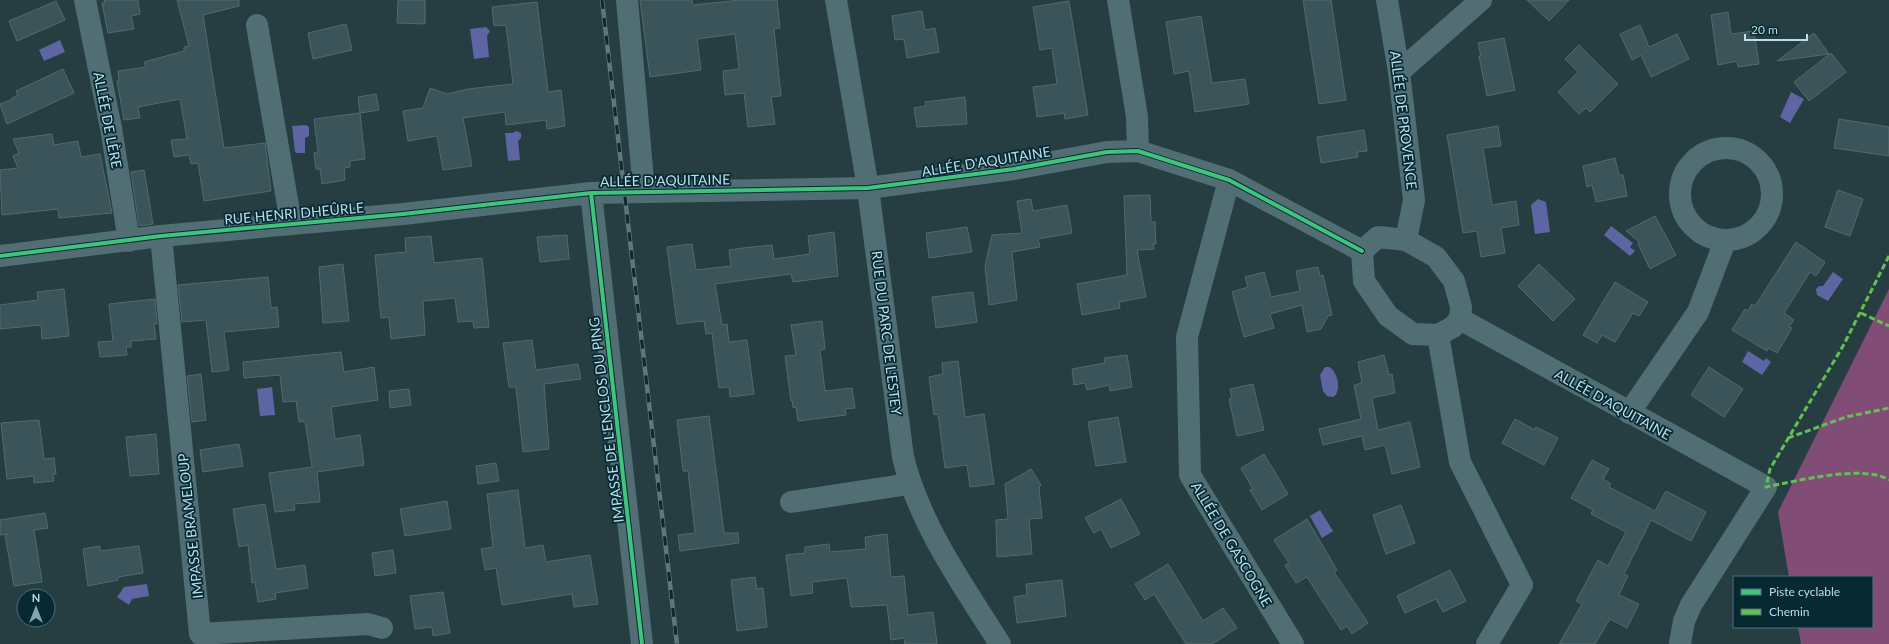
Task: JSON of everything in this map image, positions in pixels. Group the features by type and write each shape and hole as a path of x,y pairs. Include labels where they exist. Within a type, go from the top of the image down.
{"street":[{"name":"ALLÉE DE LÈRE","path":"84,0 111,128 129,241"},
{"path":"627,0 644,191"},
{"name":"RUE DU PARC DE L'ESTEY","path":"836,0 868,188 902,457 909,484 920,508 935,536 1000,644"},
{"path":"1118,0 1137,117 1138,151"},
{"name":"ALLÉE DE PROVENCE","path":"1387,0 1399,72 1414,200 1406,240"},
{"path":"1399,72 1481,0"},
{"path":"257,25 291,224"},
{"path":"1729,147 1745,151 1758,160 1768,173 1772,188 1772,204 1766,219 1755,231 1741,238 1725,241 1711,238 1698,231 1687,221 1681,207 1679,192 1682,178 1689,165 1700,155 1714,149 1729,147"},
{"name":"ALLÉE D'AQUITAINE","path":"591,193 868,188 1014,169 1107,152 1138,151 1229,180 1362,251"},
{"name":"ALLÉE DE GASCOGNE","path":"1229,180 1187,337 1190,475 1293,644"},
{"name":"RUE HENRI DHEÛRLE","path":"0,256 161,236 403,214 591,193"},
{"name":"IMPASSE DE L'ENCLOS DU PING","path":"591,193 642,644"},
{"name":"IMPASSE BRAMELOUP","path":"161,236 200,634 368,624 382,628"},
{"path":"1378,238 1406,240 1436,257 1454,281 1461,307 1460,319 1453,327 1438,335 1413,334 1388,316 1364,281 1362,251 1378,238"},
{"path":"1629,413 1698,312 1725,241"},
{"name":"ALLÉE D'AQUITAINE","path":"1460,319 1766,487 1692,604 1684,621 1680,644"},
{"path":"1438,335 1460,462 1522,585 1488,644"},
{"path":"790,502 909,484"}],"shaded area":[{"path":"1889,289 1889,644 1801,644 1798,628 1873,628 1873,576 1789,576 1778,512"}],"water":[{"path":"486,27 490,31 487,36 489,57 474,59 470,29"},
{"path":"60,40 65,52 44,61 39,50"},
{"path":"1791,92 1804,99 1790,123 1780,117"},
{"path":"306,125 309,127 309,136 305,138 305,153 297,153 295,152 292,126"},
{"path":"516,131 521,133 521,138 518,141 520,160 508,161 505,133 513,133"},
{"path":"1538,199 1546,202 1550,232 1535,234 1531,205"},
{"path":"1611,226 1633,243 1630,247 1635,251 1630,256 1604,235"},
{"path":"1833,272 1843,279 1828,301 1817,295 1816,289 1819,286 1823,286"},
{"path":"1748,351 1764,361 1766,358 1771,362 1762,375 1742,362"},
{"path":"1325,367 1332,369 1337,377 1337,391 1333,397 1327,396 1323,391 1320,375"},
{"path":"272,387 275,415 260,416 257,389"},
{"path":"1320,510 1333,531 1322,538 1310,516"},
{"path":"147,584 149,596 132,599 129,605 117,597 124,587"}],"building":[{"path":"104,0 138,0 140,14 131,16 134,29 108,33 102,3 105,3"},
{"path":"177,0 239,0 239,6 203,15 224,148 265,143 271,191 204,201 198,163 191,164 189,155 174,157 171,140 187,139 180,99 138,107 140,118 124,120 117,81 119,80 118,71 146,67 144,62 184,51 184,47 189,46"},
{"path":"398,0 425,0 425,24 397,23"},
{"path":"640,0 692,0 693,5 740,0 777,0 780,28 774,29 781,96 771,97 775,124 748,127 744,93 725,95 723,71 739,69 735,34 697,39 701,70 650,77"},
{"path":"1303,0 1331,0 1346,100 1319,104"},
{"path":"1527,0 1569,0 1549,21"},
{"path":"56,1 65,20 17,41 9,21"},
{"path":"1069,1 1088,115 1065,119 1064,113 1037,117 1033,87 1057,84 1052,48 1040,50 1033,7"},
{"path":"537,2 548,92 561,90 565,126 547,129 546,120 506,125 505,112 463,118 472,166 443,170 437,136 408,141 403,111 423,108 430,88 447,94 468,89 513,84 506,25 494,26 492,7"},
{"path":"922,11 925,30 935,28 939,52 907,58 904,39 895,40 892,16"},
{"path":"1728,12 1731,34 1754,31 1759,64 1738,67 1737,61 1718,65 1711,15"},
{"path":"1201,16 1212,83 1245,79 1249,104 1195,112 1189,71 1174,74 1166,22"},
{"path":"346,24 352,50 313,59 308,33"},
{"path":"1640,25 1649,47 1677,34 1689,59 1651,77 1641,55 1632,60 1620,34"},
{"path":"1814,33 1829,54 1777,61"},
{"path":"1504,38 1515,90 1487,96 1478,43"},
{"path":"1579,45 1618,84 1590,112 1586,108 1579,114 1558,92 1578,72 1565,59"},
{"path":"1831,53 1846,72 1809,101 1794,82"},
{"path":"63,69 74,93 7,124 0,104 13,99 12,98 18,95 16,91"},
{"path":"376,94 379,110 360,113 358,97"},
{"path":"965,97 967,124 917,127 914,108 926,106 925,102"},
{"path":"360,113 365,159 350,161 350,167 344,168 345,180 322,184 320,169 316,169 314,153 318,152 314,119"},
{"path":"1839,119 1889,127 1889,156 1834,148"},
{"path":"1498,126 1501,146 1483,148 1492,205 1516,201 1519,225 1501,228 1505,253 1481,257 1477,231 1463,233 1447,135"},
{"path":"1364,130 1367,151 1357,152 1358,157 1321,163 1317,137"},
{"path":"52,134 54,145 78,141 81,157 100,154 112,213 59,218 58,209 2,215 0,170 18,168 13,156 19,153 13,139"},
{"path":"1615,158 1619,175 1623,175 1627,196 1596,202 1592,185 1587,187 1583,166"},
{"path":"144,170 153,224 139,226 131,172"},
{"path":"1838,190 1863,199 1850,236 1825,227"},
{"path":"1150,195 1151,222 1155,222 1156,244 1153,244 1154,249 1137,250 1146,297 1119,302 1120,308 1082,315 1077,284 1127,275 1124,196"},
{"path":"1031,199 1033,211 1067,205 1072,233 1038,239 1040,247 1012,252 1017,300 989,305 985,266 992,235 1022,233 1017,201"},
{"path":"1655,216 1676,255 1650,269 1638,244 1639,242 1626,231"},
{"path":"967,227 972,252 929,258 926,233"},
{"path":"834,232 838,276 793,282 791,274 715,284 722,325 727,324 729,342 747,340 754,394 730,397 729,387 719,388 712,333 706,334 704,321 677,324 667,247 692,244 696,270 731,266 729,250 743,248 772,245 774,259 810,254 808,236"},
{"path":"567,235 569,259 540,262 537,237"},
{"path":"431,236 434,263 482,258 489,327 474,328 473,321 458,322 455,298 423,301 425,335 391,339 389,317 381,318 375,255 406,252 405,238"},
{"path":"1796,242 1825,262 1816,276 1810,272 1784,313 1794,320 1789,327 1792,328 1777,353 1769,348 1767,351 1732,330 1745,309 1748,311 1752,304 1755,306"},
{"path":"343,264 349,321 323,323 319,267"},
{"path":"1539,264 1575,299 1553,321 1518,286"},
{"path":"1318,267 1320,276 1323,275 1332,315 1328,316 1321,329 1307,332 1302,305 1270,314 1274,328 1244,337 1232,292 1248,287 1245,277 1264,272 1271,297 1300,291 1296,271"},
{"path":"268,277 271,308 277,307 279,327 224,332 229,370 212,372 206,320 182,322 178,285"},
{"path":"1615,282 1648,302 1639,316 1633,313 1615,342 1602,335 1597,343 1583,335"},
{"path":"64,289 69,336 42,339 41,325 0,329 0,305 38,300 37,292"},
{"path":"973,292 977,322 936,328 932,297"},
{"path":"155,299 157,324 154,324 156,339 131,341 131,347 126,347 127,355 100,357 98,342 113,341 109,304"},
{"path":"822,321 825,349 820,350 825,391 852,388 855,408 845,409 846,415 798,421 796,407 793,408 792,400 791,401 785,356 796,355 791,325"},
{"path":"532,340 536,370 578,364 581,379 544,384 549,449 523,452 516,387 509,387 503,343"},
{"path":"341,352 344,372 374,367 378,400 331,407 335,439 360,435 364,465 317,472 320,502 294,504 295,510 275,512 269,473 312,467 305,421 299,422 296,401 283,402 280,375 244,378 243,362"},
{"path":"1127,355 1132,387 1110,391 1109,385 1087,390 1085,383 1074,385 1072,369 1105,363 1104,358"},
{"path":"1384,355 1389,375 1392,374 1395,393 1372,398 1378,430 1410,422 1420,467 1392,474 1385,445 1365,450 1362,436 1323,445 1319,429 1361,419 1354,385 1362,383 1358,362"},
{"path":"958,361 965,417 984,414 994,484 970,487 967,465 945,468 938,414 934,415 929,377 943,374 942,363"},
{"path":"1709,367 1743,389 1724,417 1691,395"},
{"path":"201,374 206,420 192,422 187,376"},
{"path":"1253,384 1264,430 1237,436 1229,399 1232,398 1230,389"},
{"path":"409,389 411,405 390,408 389,391"},
{"path":"709,416 724,533 738,533 739,543 680,551 678,535 695,533 688,471 683,471 677,420"},
{"path":"1118,417 1126,462 1096,466 1088,422"},
{"path":"1515,419 1535,430 1536,427 1558,438 1544,465 1502,443"},
{"path":"39,420 44,459 54,458 56,474 53,474 54,481 34,483 34,476 7,479 1,423"},
{"path":"156,434 159,474 130,476 126,437"},
{"path":"239,444 243,466 203,472 200,450"},
{"path":"1264,454 1288,494 1262,510 1250,490 1253,489 1241,468"},
{"path":"1592,460 1609,469 1603,479 1611,484 1609,487 1655,511 1666,491 1706,512 1691,541 1651,520 1624,574 1628,576 1619,595 1639,604 1627,628 1610,619 1595,644 1559,644 1582,604 1576,601 1598,560 1608,566 1626,532 1591,514 1593,510 1571,498"},
{"path":"496,463 499,481 478,484 476,466"},
{"path":"1031,469 1041,485 1039,487 1042,518 1029,519 1032,554 997,557 996,520 1008,519 1005,484"},
{"path":"518,490 525,548 543,545 546,562 590,555 598,604 574,607 572,594 502,605 496,568 485,570 481,549 493,547 487,494"},
{"path":"1121,499 1140,534 1111,548 1101,529 1094,533 1085,518"},
{"path":"447,501 451,529 405,536 400,509"},
{"path":"265,504 276,569 305,565 308,588 275,593 276,599 258,602 255,582 252,583 248,545 239,547 233,509"},
{"path":"1401,505 1415,543 1386,554 1373,515"},
{"path":"45,513 48,528 34,530 42,582 14,586 5,535 8,534 0,535 0,520"},
{"path":"1307,519 1337,570 1334,572 1368,623 1352,634 1347,626 1341,630 1307,577 1296,583 1285,565 1289,563 1274,540"},
{"path":"887,534 891,577 904,576 908,615 933,612 937,644 905,644 904,638 891,640 887,605 851,607 847,578 812,582 813,593 791,596 786,555 805,553 805,547 829,544 830,552 866,549 865,537"},
{"path":"100,546 100,551 139,546 143,573 118,577 118,580 88,586 83,549"},
{"path":"393,550 396,573 375,576 372,553"},
{"path":"1168,564 1203,621 1223,608 1237,628 1212,644 1186,644 1154,594 1145,600 1135,584"},
{"path":"1450,570 1466,601 1443,612 1436,599 1405,613 1397,596"},
{"path":"755,577 757,589 763,588 767,627 737,631 731,580"},
{"path":"1062,580 1066,616 1017,623 1014,597 1027,595 1026,584"},
{"path":"443,592 450,633 433,636 432,627 415,629 410,596"}],"railway":[{"path":"602,0 677,644"}],"marked path":[{"path":"1889,256 1843,346 1770,469 1766,487 1829,475 1878,475 1889,480"},
{"path":"1861,313 1889,326"},
{"path":"1788,438 1846,417 1889,408"}],"cycle path":[{"path":"0,256 161,236 403,214 591,193 868,188 1014,169 1107,152 1138,151 1229,180 1362,251"},
{"path":"591,193 642,644"}]}
